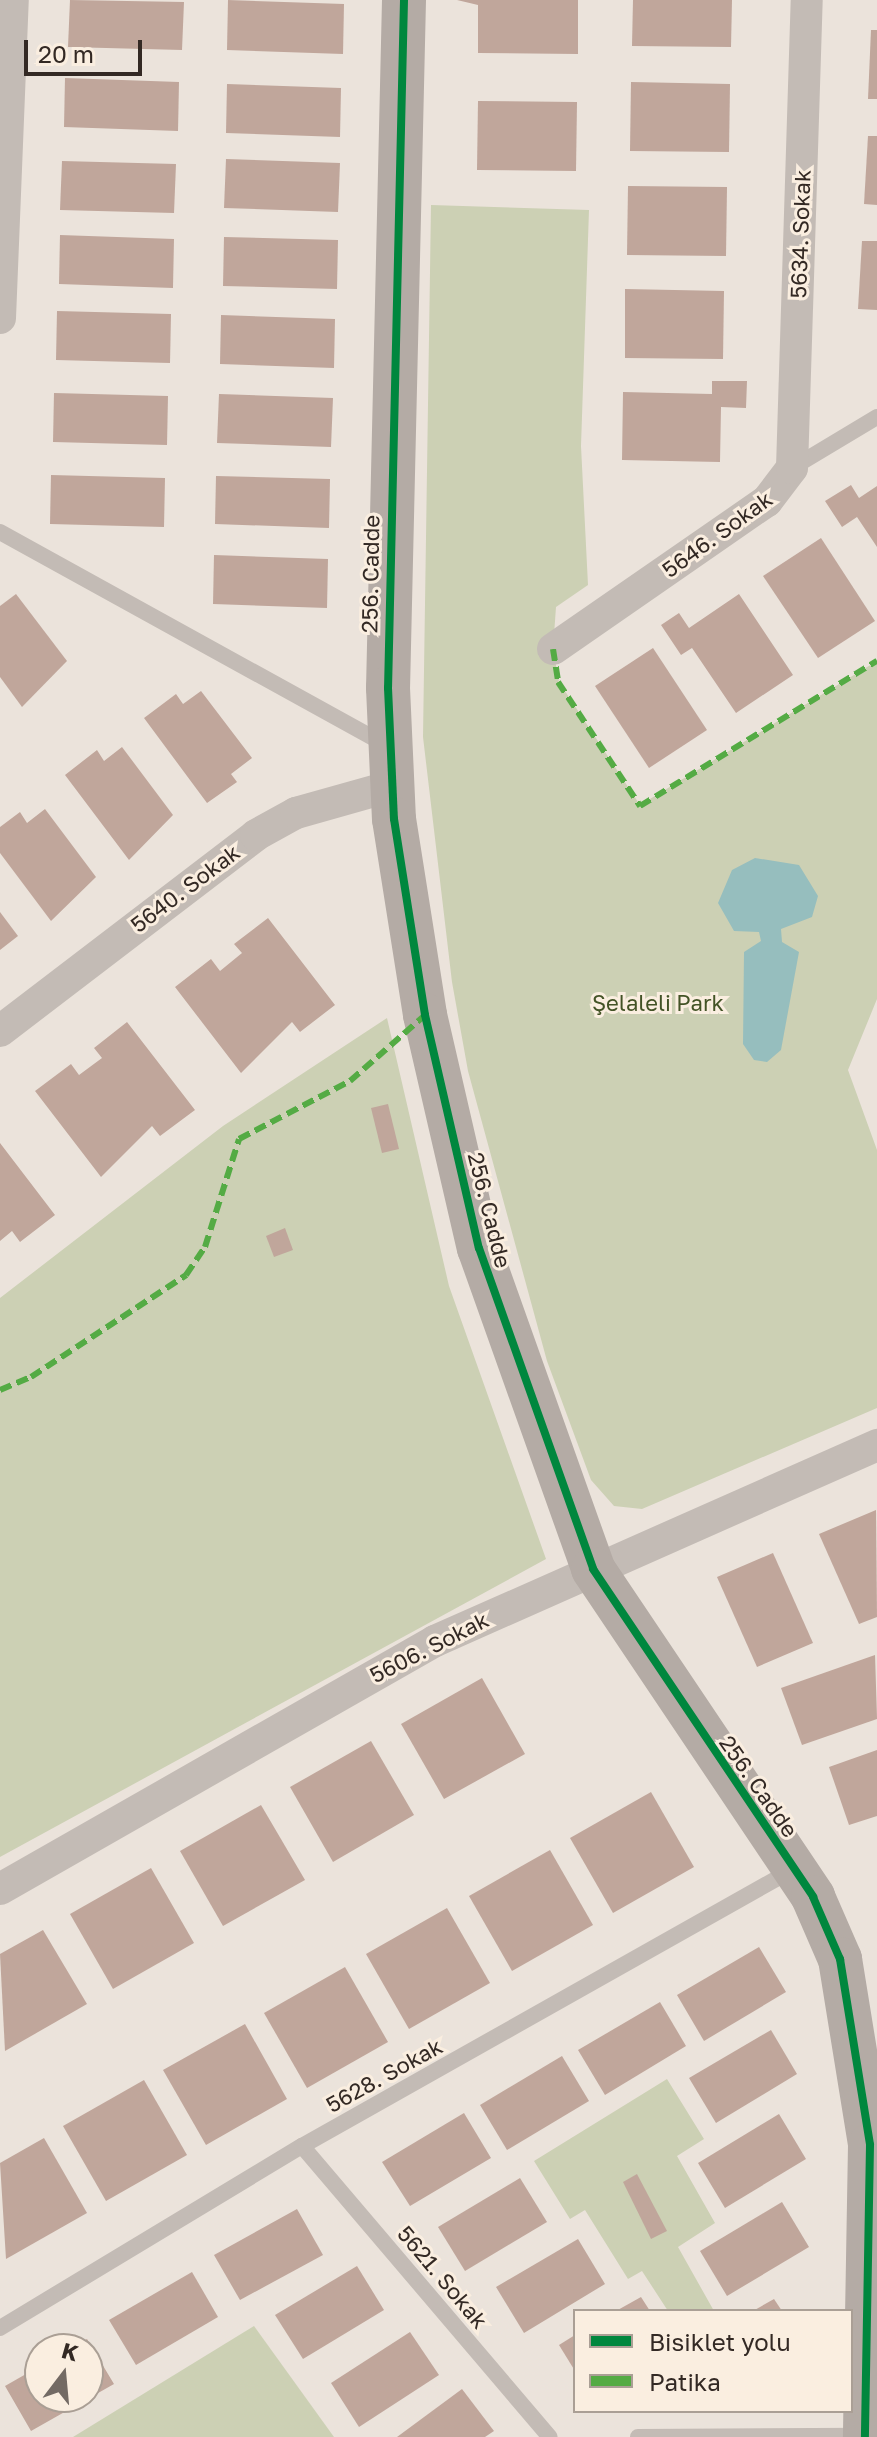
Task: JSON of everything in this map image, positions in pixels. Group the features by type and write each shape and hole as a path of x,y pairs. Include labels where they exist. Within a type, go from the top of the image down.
{"street":[{"path":"0,318 13,0"},
{"name":"256. Cadde","path":"404,0 387,548 391,766 425,1015 479,1248 593,1569 795,1868 840,1959 864,2092 872,2228 865,2436"},
{"name":"5634. Sokak","path":"792,468 807,0"},
{"name":"5646. Sokak","path":"553,649 767,501 792,468"},
{"name":"5640. Sokak","path":"0,1031 277,822 391,766"},
{"name":"5606. Sokak","path":"0,1889 435,1641 877,1445"}],"lane":[{"name":"5646. Sokak","path":"792,468 877,417"},
{"path":"0,532 391,766"},
{"name":"5628. Sokak","path":"0,2328 302,2146 795,1868"},
{"name":"5621. Sokak","path":"302,2146 550,2437"},
{"path":"638,2437 877,2436"}],"green space":[{"name":"Şelaleli Park","path":"431,205 589,210 581,446 588,585 556,607 553,649 559,682 640,805 877,661 877,999 848,1070 877,1150 877,1408 642,1509 614,1506 591,1480 547,1361 468,1071 452,982 423,737"},
{"path":"387,1018 449,1286 546,1559 0,1857 0,1298 223,1126"},
{"path":"667,2079 704,2139 677,2156 715,2223 678,2247 713,2309 667,2309 642,2271 628,2279 585,2210 570,2219 534,2161"},
{"path":"254,2326 334,2437 73,2437"}],"water":[{"path":"755,858 799,865 818,896 812,917 781,929 782,942 799,952 781,1050 767,1062 754,1060 743,1044 744,952 761,941 759,932 734,931 718,903 732,870"}],"building":[{"path":"70,0 184,2 182,50 68,47"},
{"path":"228,0 344,4 343,54 227,50"},
{"path":"457,0 578,0 578,54 478,53 478,5"},
{"path":"633,0 732,0 731,47 632,46"},
{"path":"871,30 877,30 877,99 868,99"},
{"path":"65,78 179,82 178,131 64,127"},
{"path":"631,82 730,84 729,152 630,151"},
{"path":"227,84 341,88 340,137 226,133"},
{"path":"478,101 577,102 576,171 477,170"},
{"path":"868,136 877,136 877,205 864,204"},
{"path":"226,159 340,163 338,212 224,208"},
{"path":"62,161 176,164 174,213 60,210"},
{"path":"628,186 727,187 726,256 627,255"},
{"path":"60,235 174,239 173,288 59,284"},
{"path":"224,237 338,240 337,289 223,286"},
{"path":"862,241 877,241 877,310 858,309"},
{"path":"625,289 724,291 723,359 625,358"},
{"path":"57,311 171,314 170,363 56,360"},
{"path":"221,315 335,319 334,368 220,364"},
{"path":"712,381 747,381 746,408 721,407 720,462 622,460 623,392 712,394"},
{"path":"54,393 168,396 167,445 53,442"},
{"path":"219,394 333,398 331,447 217,443"},
{"path":"51,475 165,478 164,527 50,524"},
{"path":"216,476 330,479 329,528 215,524"},
{"path":"851,485 859,498 877,486 877,547 857,517 842,527 825,501"},
{"path":"821,538 875,621 818,658 763,576"},
{"path":"214,555 328,559 327,608 213,604"},
{"path":"16,594 67,661 22,707 0,677 0,606"},
{"path":"739,594 793,675 736,713 692,648 681,655 661,625 679,613 689,628"},
{"path":"653,648 707,730 649,768 595,686"},
{"path":"201,691 252,758 231,774 237,782 207,803 144,718 176,694 183,704"},
{"path":"122,747 173,815 129,860 65,775 97,750 104,761"},
{"path":"45,809 96,877 51,921 0,853 0,827 20,812 27,823"},
{"path":"0,912 18,936 0,950"},
{"path":"268,918 335,1005 300,1032 292,1022 241,1073 175,987 211,959 220,971 242,953 234,944"},
{"path":"127,1022 195,1110 160,1136 152,1126 101,1177 35,1091 71,1064 79,1075 102,1058 94,1048"},
{"path":"388,1104 399,1149 382,1153 371,1108"},
{"path":"0,1143 55,1215 20,1242 12,1231 0,1241"},
{"path":"285,1228 293,1250 274,1257 266,1236"},
{"path":"876,1510 877,1617 859,1624 819,1534"},
{"path":"773,1553 813,1643 757,1667 717,1577"},
{"path":"875,1655 877,1719 802,1745 781,1688"},
{"path":"482,1678 525,1754 444,1799 401,1724"},
{"path":"371,1741 414,1815 333,1862 290,1787"},
{"path":"877,1750 877,1816 849,1825 829,1767"},
{"path":"651,1792 694,1867 613,1913 570,1838"},
{"path":"261,1805 305,1880 223,1926 180,1851"},
{"path":"550,1850 593,1925 512,1971 469,1896"},
{"path":"151,1868 194,1943 113,1989 70,1914"},
{"path":"447,1908 490,1983 409,2029 366,1954"},
{"path":"43,1930 87,2004 5,2051 0,1954"},
{"path":"759,1947 786,1992 704,2041 677,1995"},
{"path":"345,1967 388,2042 307,2088 264,2013"},
{"path":"660,2002 686,2046 605,2095 578,2050"},
{"path":"245,2024 287,2099 206,2145 163,2070"},
{"path":"771,2030 797,2074 716,2123 689,2078"},
{"path":"562,2056 589,2101 507,2150 480,2105"},
{"path":"144,2080 187,2155 106,2201 63,2126"},
{"path":"464,2113 491,2158 410,2206 382,2162"},
{"path":"779,2114 806,2159 725,2208 698,2163"},
{"path":"44,2138 87,2213 6,2259 0,2163"},
{"path":"637,2174 667,2231 651,2239 623,2182"},
{"path":"520,2178 547,2222 465,2271 438,2227"},
{"path":"782,2202 809,2247 727,2296 700,2251"},
{"path":"297,2209 323,2255 240,2300 214,2255"},
{"path":"578,2239 605,2284 524,2333 496,2287"},
{"path":"357,2266 384,2310 303,2359 275,2315"},
{"path":"192,2272 218,2317 136,2365 109,2320"},
{"path":"641,2297 649,2309 620,2309"},
{"path":"774,2299 781,2309 756,2309"},
{"path":"410,2332 439,2375 359,2427 331,2383"},
{"path":"573,2336 573,2368 559,2345"},
{"path":"104,2367 114,2384 104,2390"},
{"path":"24,2375 24,2413 63,2413 31,2431 5,2386"},
{"path":"462,2389 494,2431 485,2437 397,2437"}],"marked path":[{"path":"553,649 558,682 640,806 877,661"},
{"path":"0,1390 31,1377 186,1275 205,1247 239,1139 350,1081 425,1015"}],"cycle path":[{"path":"404,0 388,688 394,819 425,1015 479,1248 593,1569 813,1897 840,1959 870,2145 865,2437"}]}
